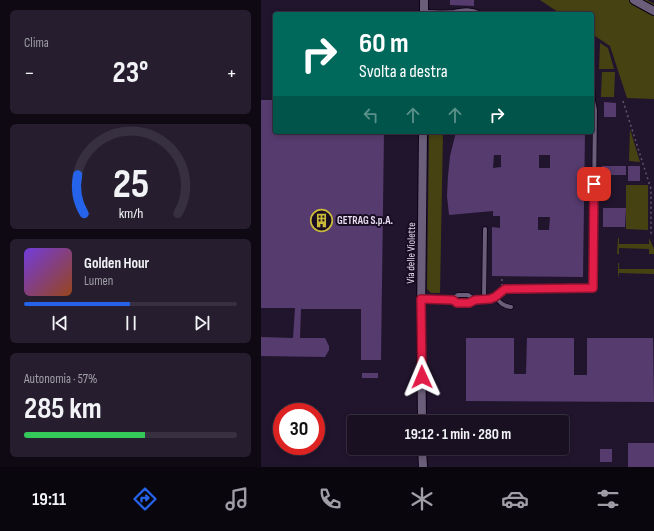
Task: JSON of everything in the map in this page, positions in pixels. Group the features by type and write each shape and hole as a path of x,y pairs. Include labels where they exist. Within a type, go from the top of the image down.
{"street":[{"path":"424,0 424,12"},
{"path":"634,0 654,11"},
{"name":"Via delle Violette","path":"422,415 421,299 423,134"},
{"path":"423,455 423,467"}],"lane":[{"path":"457,12 460,10 472,10 475,12"},
{"path":"421,299 453,300 457,303 469,303 475,300 490,299 505,289 593,288 594,106"},
{"path":"484,300 485,229"},
{"path":"453,300 458,295 469,295 475,300"},
{"path":"495,297 500,303 511,307"}],"path":[{"path":"623,101 651,189 651,234"}],"shaded area":[{"path":"540,0 647,0 654,4 654,99 627,98 610,46 594,35 594,12 558,12"},
{"path":"600,43 608,48 614,69 599,69"},
{"path":"602,72 615,72 614,97 601,97"},
{"path":"630,129 640,162 629,161"},
{"path":"429,134 443,134 440,293 431,293 427,289"},
{"path":"626,185 648,185 648,230 626,229"},
{"path":"618,238 619,244 649,244 649,238 654,249 654,254 649,254 649,249 619,248 619,254 617,254"},
{"path":"618,263 619,269 654,269 654,274 619,273 618,279"}],"building":[{"path":"450,0 474,0 474,6 450,5"},
{"name":"GETRAG S.p.A.","path":"261,100 273,100 273,134 384,134 381,360 361,360 361,309 301,309 300,338 325,338 329,346 329,350 325,357 261,356 261,337 293,338 295,308 261,308"},
{"path":"604,102 616,103 616,117 604,117"},
{"path":"456,134 585,134 583,277 492,276 492,227 500,228 500,216 493,216 493,211 449,215 447,196 450,156","holes":["494,155 501,155 501,167 493,168","539,155 550,155 550,168 539,168","538,217 550,217 549,230 538,230"]},
{"path":"602,166 626,166 626,175 602,175"},
{"path":"628,166 640,166 640,181 628,181"},
{"path":"603,208 626,208 625,227 603,227"},
{"path":"466,338 514,338 514,374 526,374 527,338 574,338 574,375 587,375 587,338 653,338 654,402 466,401"},
{"path":"362,373 378,373 378,378 362,378"},
{"path":"628,443 654,443 654,467 628,467"},
{"path":"600,449 612,449 612,462 600,462"}],"place":[{"name":"GETRAG S.p.A.","path":"322,220"}],"route":[{"path":"422,377 421,299 453,300 457,303 469,303 475,300 490,299 505,289 511,288 593,288 594,184"}]}
